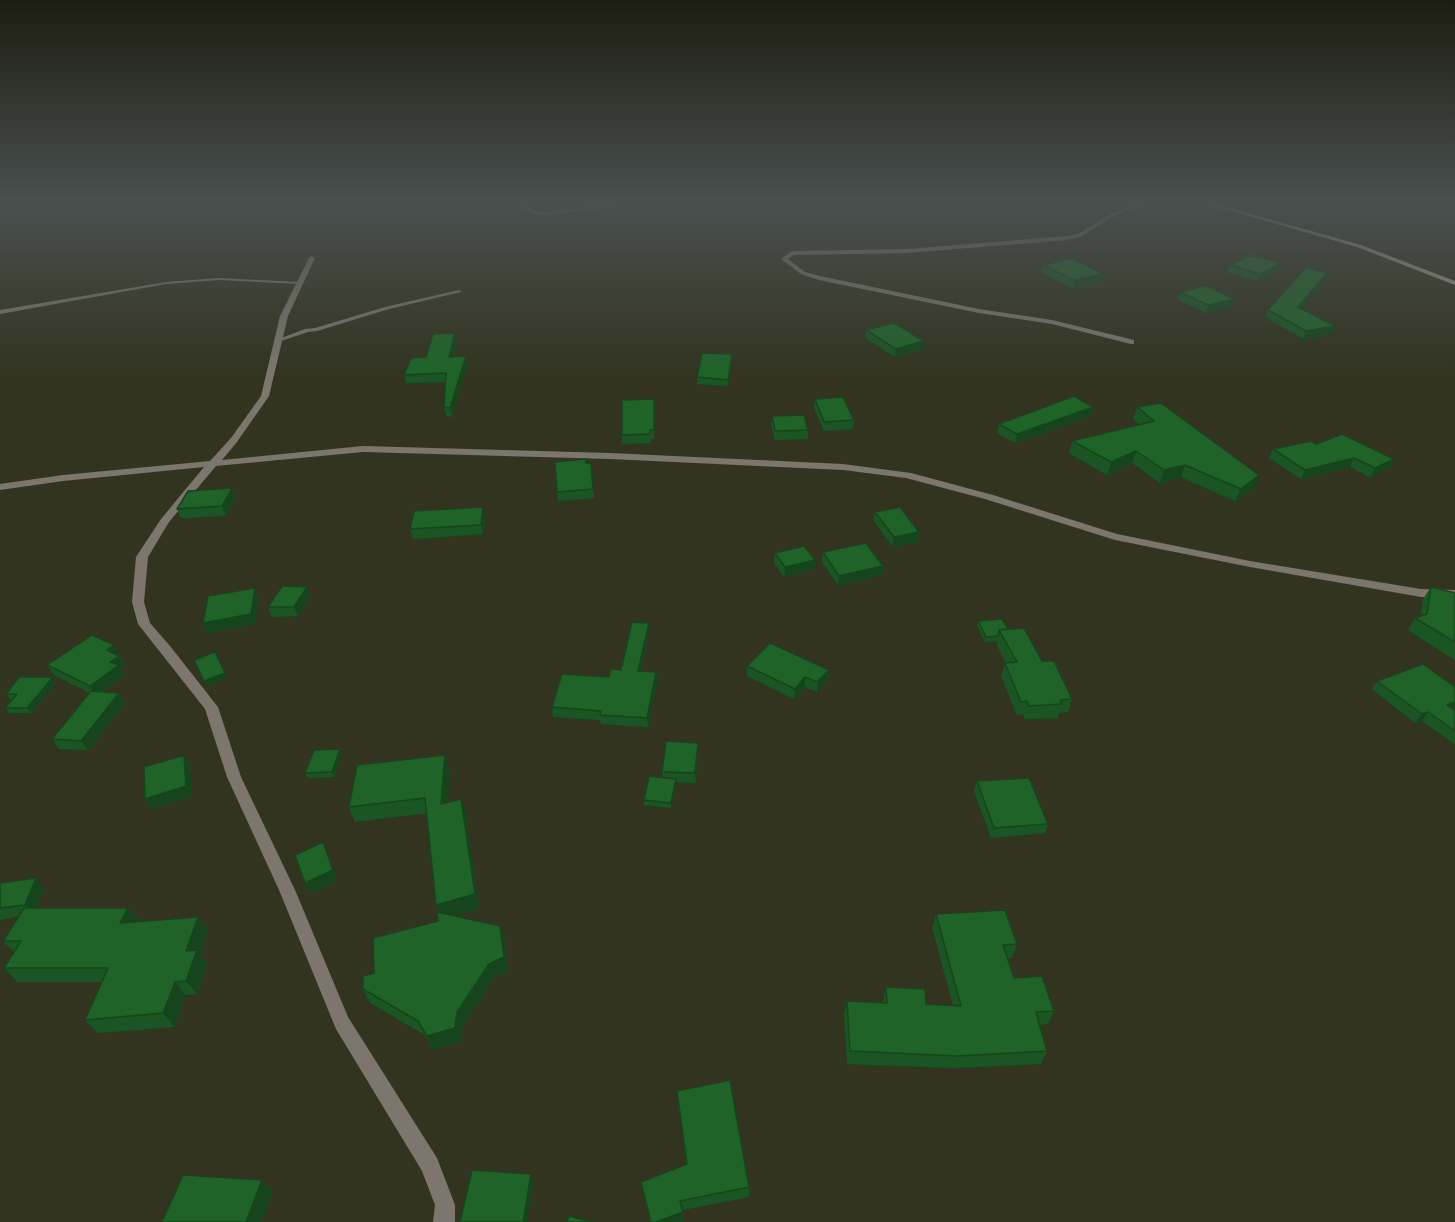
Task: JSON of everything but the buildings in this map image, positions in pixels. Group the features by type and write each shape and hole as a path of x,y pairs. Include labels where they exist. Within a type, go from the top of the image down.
{"street":[{"path":"311,260 284,316 265,396 215,464 189,489 142,557 138,602 144,624 211,707 234,777 286,890 342,1023 430,1165 445,1205 444,1222"},
{"path":"787,260 803,273 819,278 979,311 1053,322 1131,342"},
{"path":"1395,260 1455,283"},
{"path":"0,487 63,478 363,449 610,456 843,467 907,475 989,497 1115,537 1250,564 1421,593 1455,594"}],"lane":[{"path":"0,312 166,283 219,279 300,282"},
{"path":"279,340 387,308 459,291"}]}
